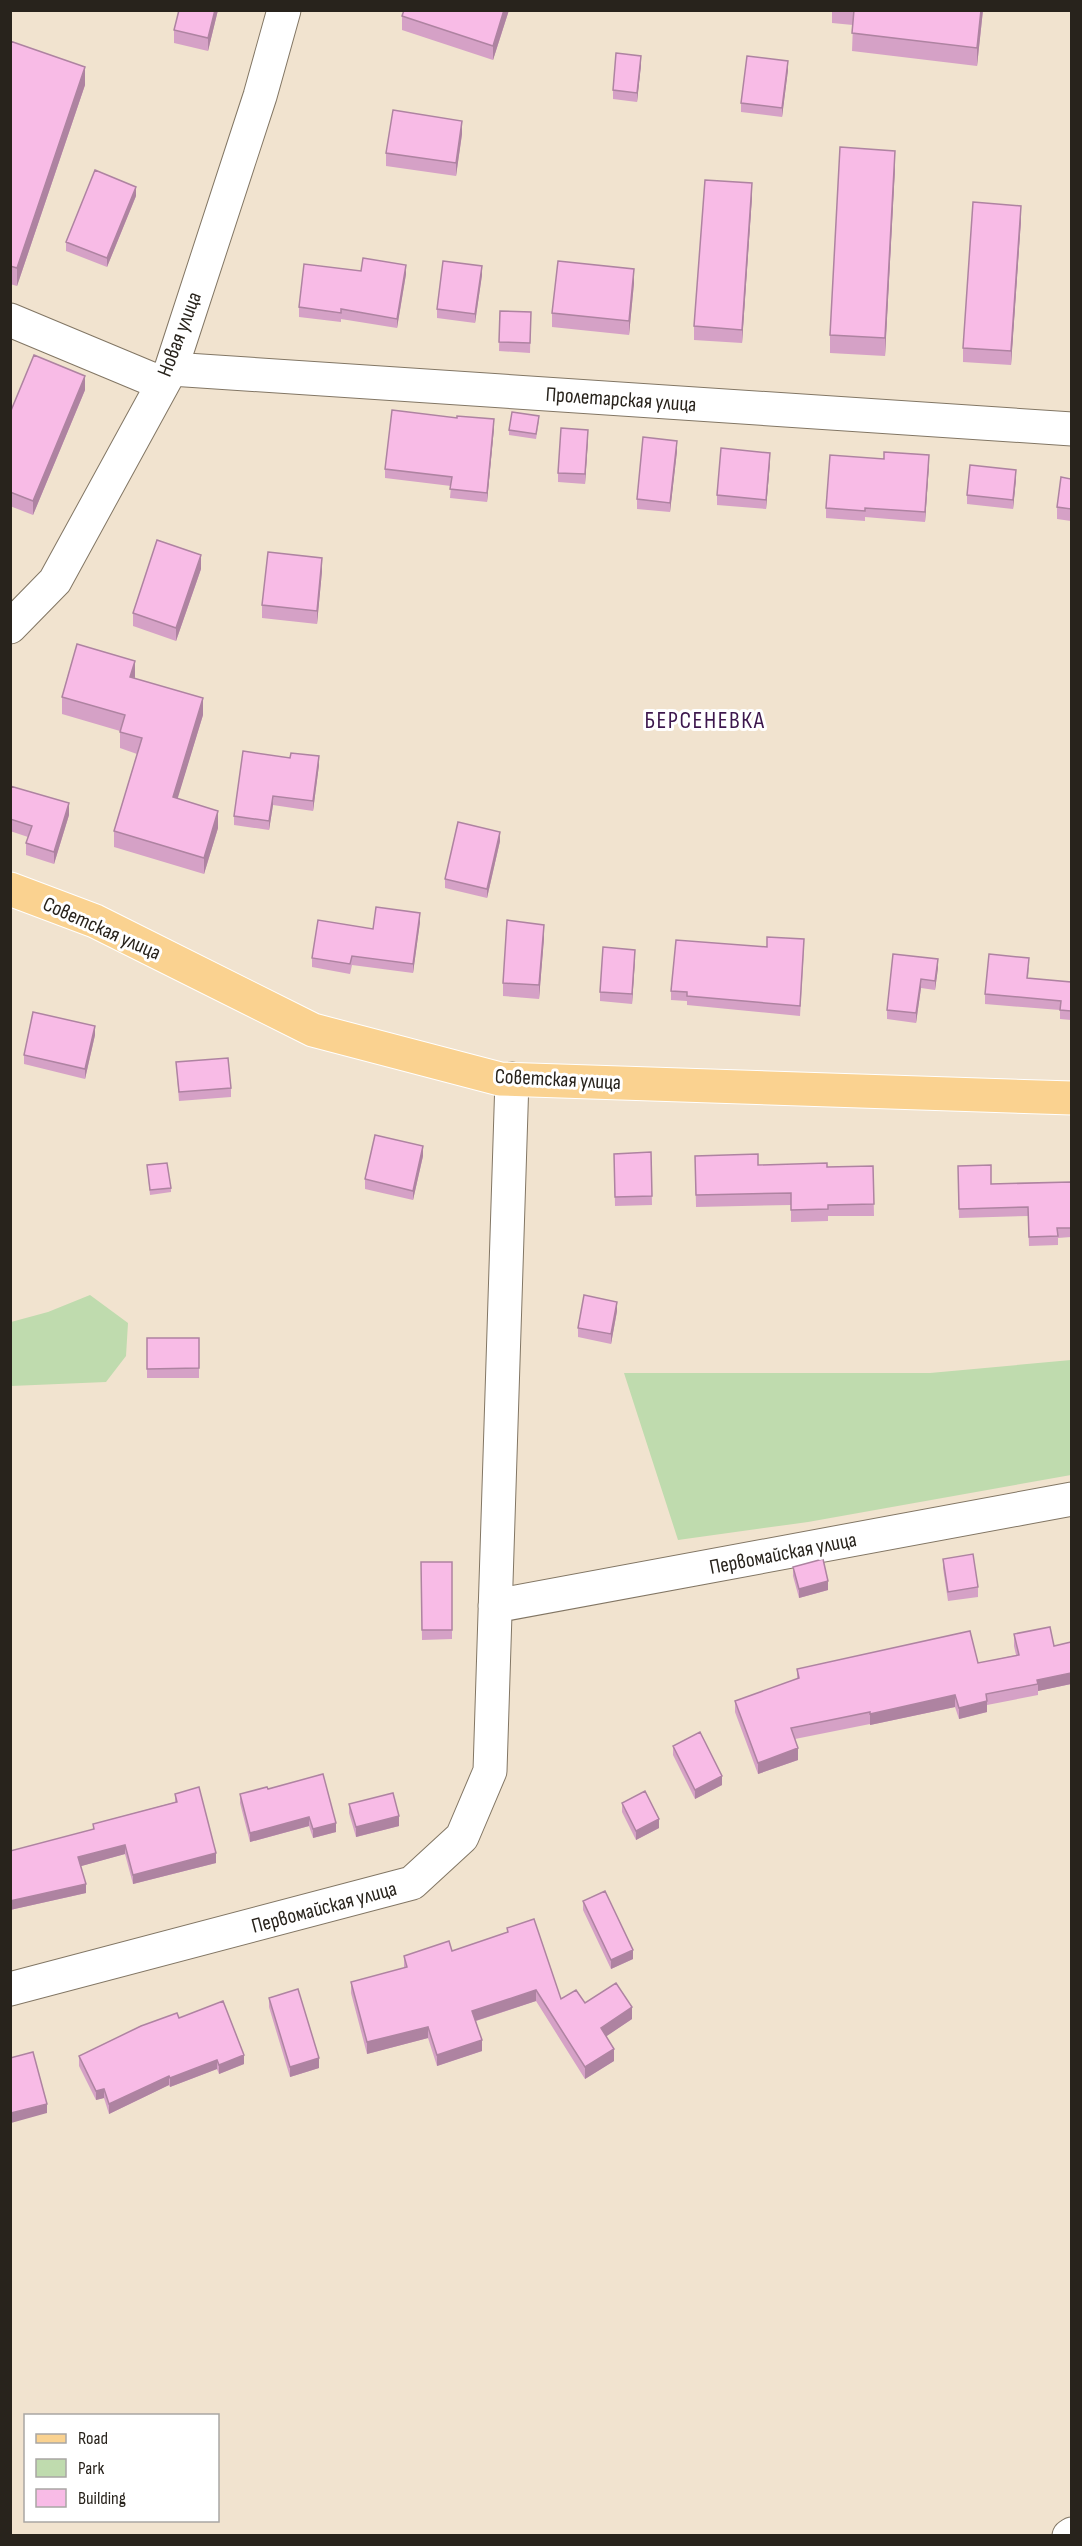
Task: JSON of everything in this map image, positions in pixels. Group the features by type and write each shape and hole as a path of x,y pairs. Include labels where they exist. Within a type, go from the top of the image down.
{"main road":[{"name":"Советская улица","path":"10,889 95,921 313,1030 500,1079 1071,1098"}],"street":[{"name":"Новая улица","path":"10,627 55,581 166,376 258,103 284,10"},
{"name":"Пролетарская улица","path":"10,320 166,376 1071,429"},
{"name":"Первомайская улица","path":"10,1989 412,1884 462,1838 490,1771 512,1079"},
{"name":"Первомайская улица","path":"495,1606 1071,1499"}],"green space":[{"path":"90,1295 128,1323 126,1356 106,1382 11,1386 11,1322 48,1312"},
{"path":"1071,1360 1071,1475 808,1522 678,1540 624,1373 930,1373"}],"building":[{"path":"179,10 215,10 208,38 174,30"},
{"path":"404,10 504,10 493,46 402,16"},
{"path":"854,10 981,10 977,48 852,33"},
{"path":"10,41 85,67 17,268 10,266"},
{"path":"616,53 641,56 637,93 613,90"},
{"path":"747,56 788,61 782,108 741,103"},
{"path":"393,110 462,121 456,163 386,153"},
{"path":"840,147 895,151 885,338 830,335"},
{"path":"95,170 136,187 107,258 66,242"},
{"path":"705,180 752,183 742,330 694,326"},
{"path":"973,202 1021,206 1011,351 963,348"},
{"path":"363,258 406,265 397,319 341,309 341,313 299,307 304,264 361,271"},
{"path":"443,261 482,266 475,314 437,309"},
{"path":"558,261 634,269 629,321 552,313"},
{"path":"500,311 531,312 530,343 499,342"},
{"path":"34,355 85,376 33,501 10,492 10,413"},
{"path":"392,410 457,418 457,416 494,419 487,493 450,489 452,477 385,469"},
{"path":"512,412 539,416 536,434 509,430"},
{"path":"561,428 588,430 585,474 558,473"},
{"path":"643,437 677,441 670,503 637,499"},
{"path":"721,448 770,453 766,500 717,495"},
{"path":"884,452 929,455 925,512 826,508 830,455 884,459"},
{"path":"970,465 1016,470 1013,500 967,495"},
{"path":"1061,477 1071,479 1071,509 1057,507"},
{"path":"157,540 201,555 176,628 133,613"},
{"path":"268,552 322,558 317,611 262,605"},
{"path":"77,644 135,661 130,677 203,698 173,797 218,811 204,858 114,831 142,738 120,732 125,715 62,697"},
{"path":"243,751 290,758 291,753 319,756 313,801 273,796 269,821 234,816"},
{"path":"10,786 69,803 54,852 26,843 32,826 10,819"},
{"path":"458,822 500,832 487,889 445,879"},
{"path":"376,907 420,913 413,964 352,956 350,964 312,958 318,920 373,929"},
{"path":"507,920 544,925 539,985 503,983"},
{"path":"767,937 804,939 800,1006 687,996 687,992 671,991 676,940 767,947"},
{"path":"603,947 635,950 632,994 600,992"},
{"path":"893,954 938,959 935,981 921,979 916,1013 887,1010"},
{"path":"989,954 1029,958 1027,978 1071,982 1071,1011 1060,1010 1061,1001 985,994"},
{"path":"33,1012 95,1026 85,1069 24,1055"},
{"path":"228,1058 231,1088 179,1092 176,1062"},
{"path":"375,1135 423,1146 413,1191 365,1179"},
{"path":"651,1152 652,1196 615,1197 614,1154"},
{"path":"758,1154 758,1165 827,1163 827,1167 873,1166 874,1204 828,1205 828,1209 791,1210 791,1193 696,1195 695,1156"},
{"path":"167,1163 171,1188 150,1190 147,1165"},
{"path":"991,1165 991,1184 1071,1182 1071,1228 1057,1228 1058,1236 1029,1237 1028,1207 959,1209 958,1166"},
{"path":"584,1295 617,1302 611,1334 578,1328"},
{"path":"147,1338 199,1338 199,1368 147,1369"},
{"path":"973,1554 978,1587 948,1592 943,1559"},
{"path":"823,1559 828,1581 799,1589 793,1567"},
{"path":"421,1562 452,1562 452,1630 422,1630"},
{"path":"1050,1627 1054,1646 1071,1642 1071,1673 1037,1680 1038,1684 986,1694 987,1701 959,1708 955,1695 870,1714 870,1712 791,1728 798,1748 758,1763 735,1701 799,1678 797,1669 970,1631 978,1663 1019,1655 1014,1634"},
{"path":"700,1732 722,1776 695,1790 673,1746"},
{"path":"323,1774 336,1823 313,1829 309,1817 250,1833 240,1794"},
{"path":"199,1787 216,1853 133,1875 125,1845 78,1857 86,1884 10,1901 10,1851 94,1829 93,1824 177,1802 175,1794"},
{"path":"645,1791 659,1819 636,1831 622,1803"},
{"path":"393,1793 399,1816 356,1827 349,1804"},
{"path":"605,1891 633,1950 611,1960 583,1901"},
{"path":"534,1919 561,1999 576,1990 585,2003 616,1983 632,2007 601,2028 614,2049 585,2067 536,1990 472,2011 482,2040 437,2055 428,2027 367,2042 351,1982 407,1967 404,1956 449,1941 452,1951 508,1932 507,1928"},
{"path":"298,1989 319,2058 290,2067 269,1998"},
{"path":"223,2001 244,2055 219,2065 217,2060 170,2078 169,2076 109,2104 104,2089 96,2091 79,2056 141,2026 177,2013 179,2018"},
{"path":"33,2052 47,2104 11,2113 10,2058"}],"district":[{"name":"БЕРСЕНЕВКА","path":"705,720"}]}
